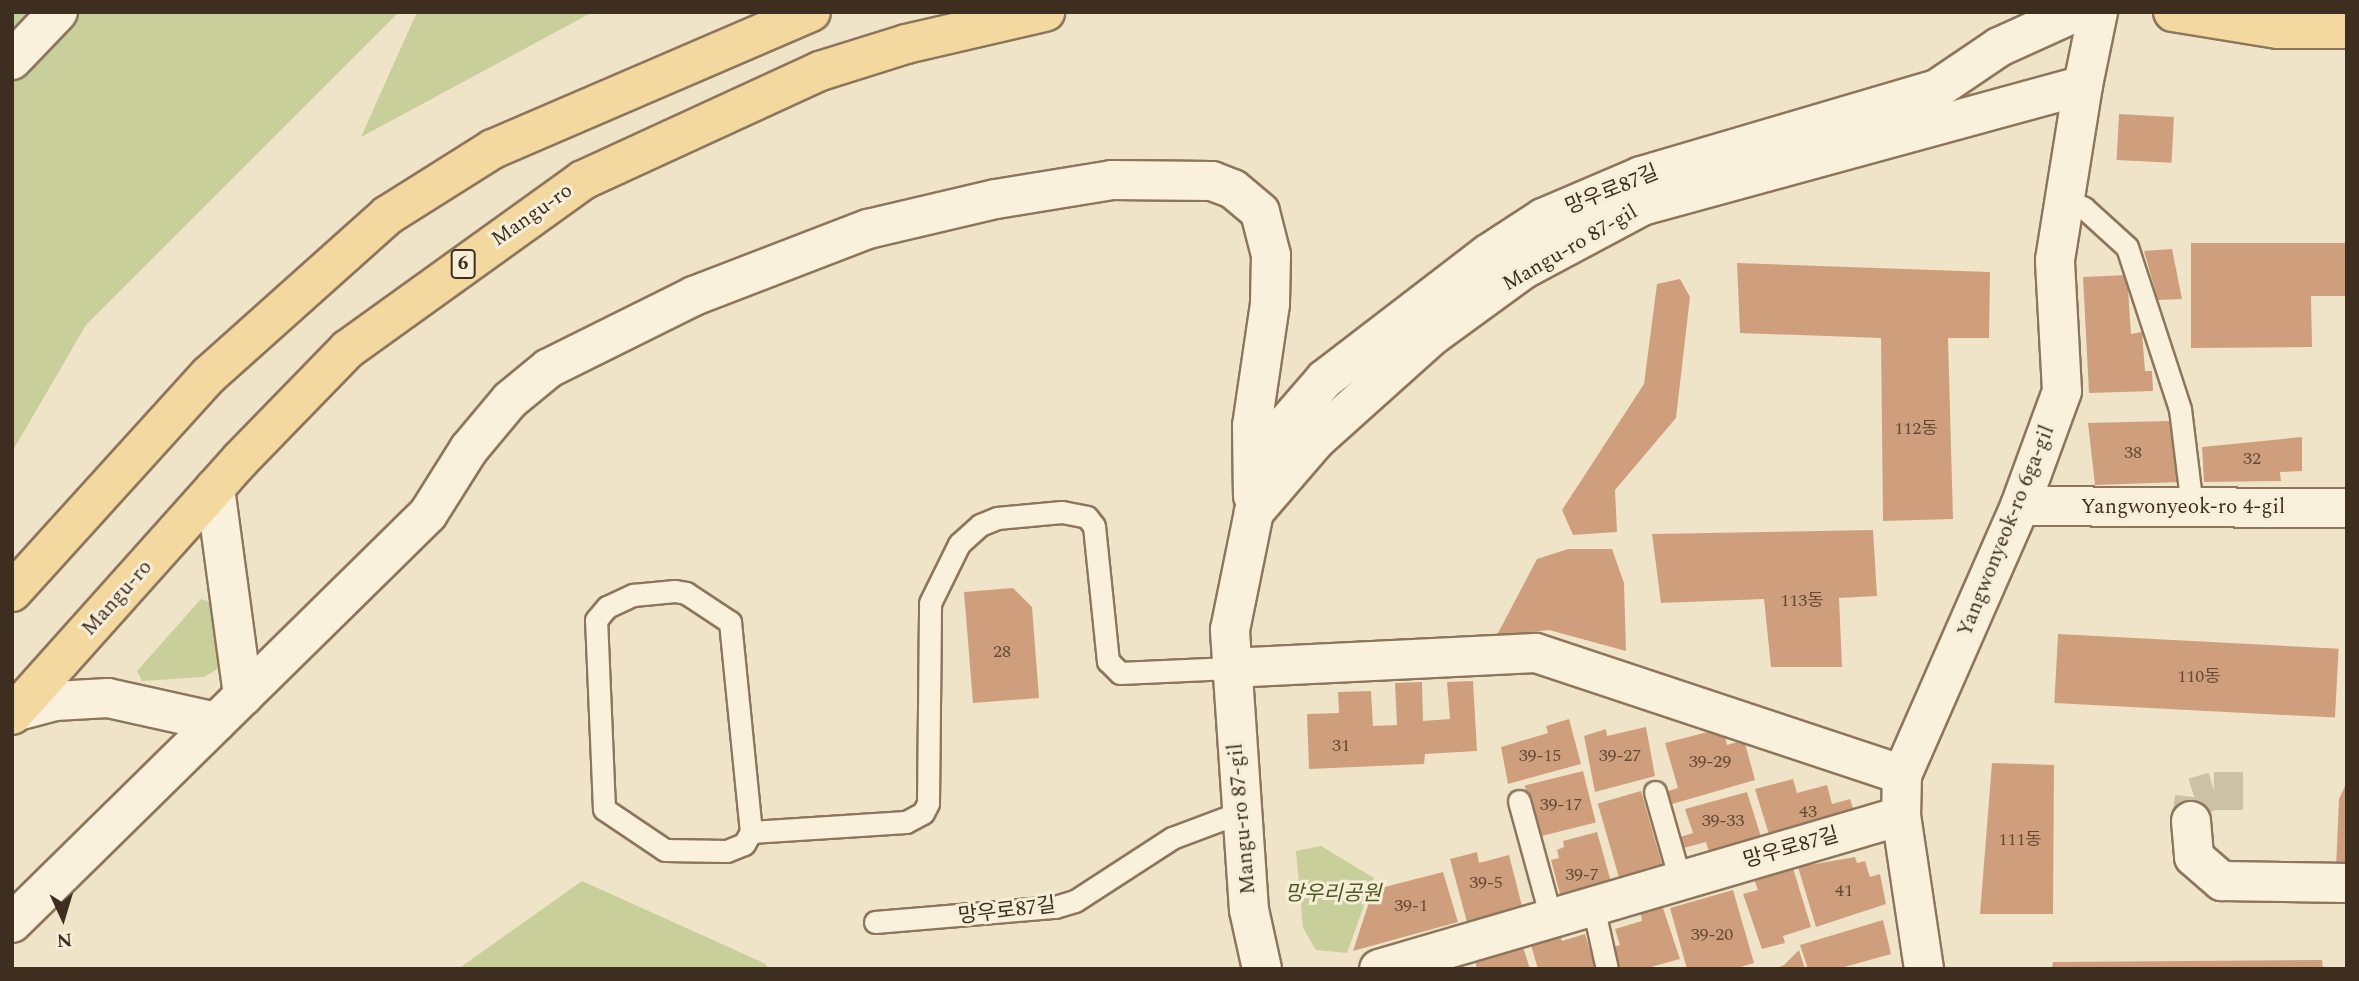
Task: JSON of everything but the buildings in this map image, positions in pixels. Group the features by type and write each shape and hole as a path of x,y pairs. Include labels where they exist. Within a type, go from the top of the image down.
{"main road":[{"path":"12,592 209,375 388,215 493,149 764,21 811,12"},
{"name":"Mangu-ro","path":"13,713 215,488 348,349 583,180 820,71 906,44 1045,12"},
{"path":"2173,12 2278,29 2347,29"}],"street":[{"path":"12,60 58,12"},
{"name":"망우로87길","path":"1254,512 1269,454 1287,423 1325,379 1488,254 1543,218 1641,176 1937,89 1998,47 2076,12"},
{"path":"2083,85 2098,12"},
{"name":"Mangu-ro 87-gil","path":"1262,969 1249,910 1230,668 1234,594 1254,512 1316,440 1432,336 1524,269 1642,206 2083,85"},
{"name":"Yangwonyeok-ro 6ga-gil","path":"1924,969 1901,816 1902,775 2020,506 2062,391 2055,260 2083,85"},
{"path":"12,923 428,513 469,449 510,400 549,368 694,296 868,229 996,199 1112,180 1212,181 1233,189 1260,212 1271,255 1270,304 1252,426 1254,512"},
{"path":"215,488 243,696"},
{"name":"Yangwonyeok-ro 4-gil","path":"2020,506 2347,508"},
{"path":"1230,668 1536,653 1902,775"},
{"path":"13,713 55,701 108,698 216,722"},
{"name":"망우로87길","path":"1379,969 1901,816"},
{"path":"2192,821 2194,857 2222,881 2347,883"}],"lane":[{"path":"2064,199 2084,208 2127,247 2180,409 2193,507"},
{"path":"751,832 906,822 923,813 928,803 930,603 959,544 980,525 997,518 1062,512 1087,517 1094,526 1108,661 1120,673 1230,668"},
{"path":"675,591 686,593 730,622 751,832 744,844 727,851 665,850 604,809 596,620 607,607 633,596 675,591"},
{"path":"1655,792 1680,880"},
{"path":"1519,801 1551,918"},
{"name":"망우로87길","path":"875,922 1055,907 1075,901 1172,838 1241,812"},
{"path":"1593,906 1607,969"}],"green space":[{"path":"12,12 399,12 86,325 12,452"},
{"path":"417,12 593,12 361,137"},
{"path":"201,599 213,603 219,668 204,677 142,681 137,671"},
{"name":"망우리공원","path":"1321,846 1374,878 1347,953 1316,950 1303,928 1296,851"},
{"path":"582,881 766,964 768,969 458,969"}],"tunnel":[{"path":"2191,821 2194,797 2214,791 2243,791"}]}
